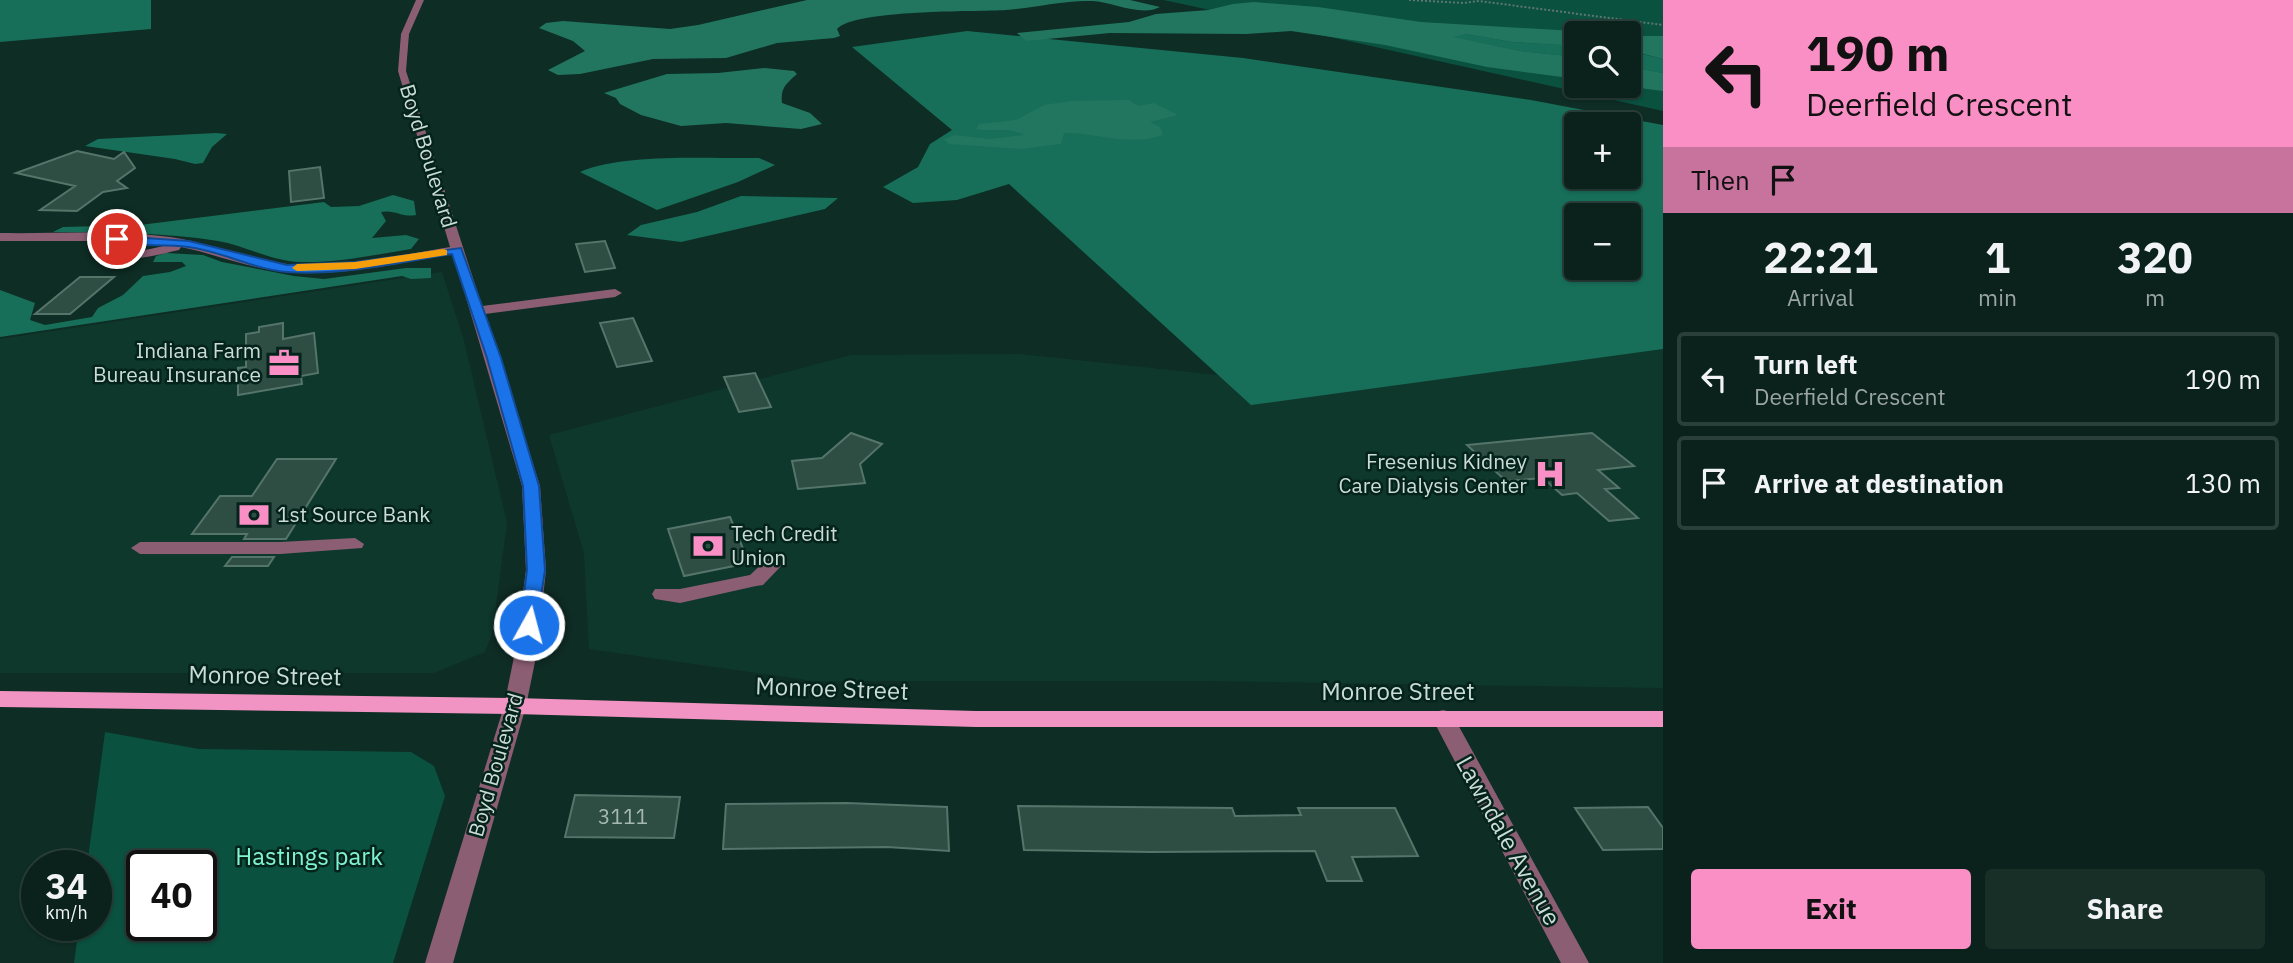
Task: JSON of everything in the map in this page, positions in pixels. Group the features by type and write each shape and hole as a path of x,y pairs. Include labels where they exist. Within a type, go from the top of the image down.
{"main road":[{"name":"Monroe Street","path":"0,699 515,706 976,719 1663,719"}],"street":[{"name":"Boyd Boulevard","path":"420,0 410,17 400,46 402,71 531,486 536,570 526,652 515,706 439,963"},
{"path":"0,237 93,239 97,251 110,257 129,257 189,244 213,248 247,261 287,268 355,265 457,250"},
{"path":"478,311 615,293"},
{"path":"140,548 280,548 355,544"},
{"path":"662,594 680,596 756,580 773,564"},
{"name":"Lawndale Avenue","path":"1443,718 1575,963"}],"path":[{"path":"1409,0 1464,4 1479,1 1663,25"}],"shaded area":[{"path":"0,0 151,0 151,29 0,42"},
{"path":"807,0 1130,0 1160,7 1144,10 1081,1 1006,10 890,15 848,23 837,29 840,36 834,38 777,43 726,58 653,59 580,74 558,75 548,70 585,51 573,41 539,28 546,23 563,21 670,29"},
{"path":"1254,2 1318,7 1421,22 1564,30 1564,45 1512,42 1466,34 1454,37 1520,51 1564,56 1564,77 1487,67 1385,45 1291,31 1246,34 1110,33 1026,41 1017,33 1129,22 1156,14 1208,10"},
{"path":"967,31 1243,58 1531,100 1594,112 1564,112 1564,189 1641,189 1641,121 1663,125 1663,349 1251,405 1009,184 957,200 913,203 883,187 918,167 930,144 952,130 852,47"},
{"path":"1466,34 1512,42 1564,45 1564,56 1520,51 1452,37"},
{"path":"1641,36 1663,36 1663,59 1641,53"},
{"path":"1641,54 1663,59 1663,73 1641,69"},
{"path":"765,68 794,71 797,74 783,90 782,103 810,113 822,124 801,129 726,123 681,126 641,115 604,93 667,74 718,73"},
{"path":"1641,69 1663,73 1663,91 1641,88"},
{"path":"1129,100 1138,106 1154,103 1178,115 1150,122 1160,127 1163,135 1138,140 1064,133 1061,144 1020,149 949,144 944,139 955,135 989,139 1024,135 1013,131 976,129 979,124 1016,120 1044,105 1072,101"},
{"path":"227,134 212,147 203,163 195,164 85,146 98,139"},
{"path":"759,158 775,165 738,182 657,210 580,172 598,166 642,159"},
{"path":"393,195 414,201 416,215 381,212 386,221 372,238 406,235 419,239 411,249 341,260 289,261 228,243 177,236 53,232 63,227 140,225 324,202 331,207 359,206"},
{"path":"741,196 838,198 825,209 681,242 627,235 641,225 697,212"},
{"path":"166,253 203,255 222,262 324,279 406,268 431,268 431,278 411,279 402,276 0,337 0,290 35,303 30,320 45,325 92,317 98,308 123,295 143,276 170,272 186,266 182,262 153,262 156,256"},
{"path":"442,272 464,341 507,523 492,634 485,652 434,673 0,673 0,339"},
{"path":"1663,337 1663,688 1208,681 814,681 589,649 584,553 549,435 851,355 1021,354 1300,384"}],"green space":[{"path":"1163,0 1663,0 1663,111 1604,98 1641,98 1641,21 1564,21 1564,89"},
{"name":"Hastings park","path":"105,732 199,749 411,752 434,766 445,796 393,963 74,963 77,941 112,941 112,850 89,850"}],"building":[{"path":"77,151 114,159 124,152 135,168 117,181 127,188 103,192 77,211 40,210 75,186 16,173"},
{"path":"320,167 324,198 291,202 289,171"},
{"path":"605,241 615,268 585,272 576,244"},
{"path":"80,277 114,277 70,314 35,314"},
{"path":"633,318 652,361 617,367 600,323"},
{"name":"Indiana Farm Bureau Insurance","path":"283,323 283,339 314,333 318,373 301,376 302,384 238,395 238,368 246,367 246,334 259,332 259,327"},
{"path":"755,373 771,407 739,412 724,377"},
{"path":"851,433 882,444 860,464 865,483 798,489 792,461 822,458"},
{"name":"Fresenius Kidney Care Dialysis Center","path":"1592,433 1634,466 1598,470 1619,488 1605,489 1638,518 1609,521 1577,493 1562,495 1543,478 1506,481 1467,445"},
{"name":"1st Source Bank","path":"277,459 336,459 286,539 244,539 247,534 192,534 220,496 252,496"},
{"name":"Tech Credit Union","path":"730,517 749,563 684,576 668,529"},
{"path":"232,557 274,557 268,566 225,566"},
{"path":"575,795 680,797 674,838 565,837"},
{"path":"847,803 947,807 949,851 887,847 723,849 726,804"},
{"path":"1018,806 1232,808 1235,816 1301,815 1298,808 1395,808 1418,856 1352,857 1362,881 1327,881 1315,851 1024,850"},
{"path":"1648,807 1663,828 1663,849 1603,850 1575,808"}],"slow traffic":[{"path":"297,268 355,265 443,252"}],"place":[{"name":"Indiana Farm Bureau Insurance","path":"284,363"},
{"name":"Fresenius Kidney Care Dialysis Center","path":"1550,474"},
{"name":"1st Source Bank","path":"254,515"},
{"name":"Tech Credit Union","path":"708,546"}],"route":[{"path":"117,239 165,240 213,248 247,261 287,268 355,265 457,250 494,358 531,486 536,570 529,625"}]}
